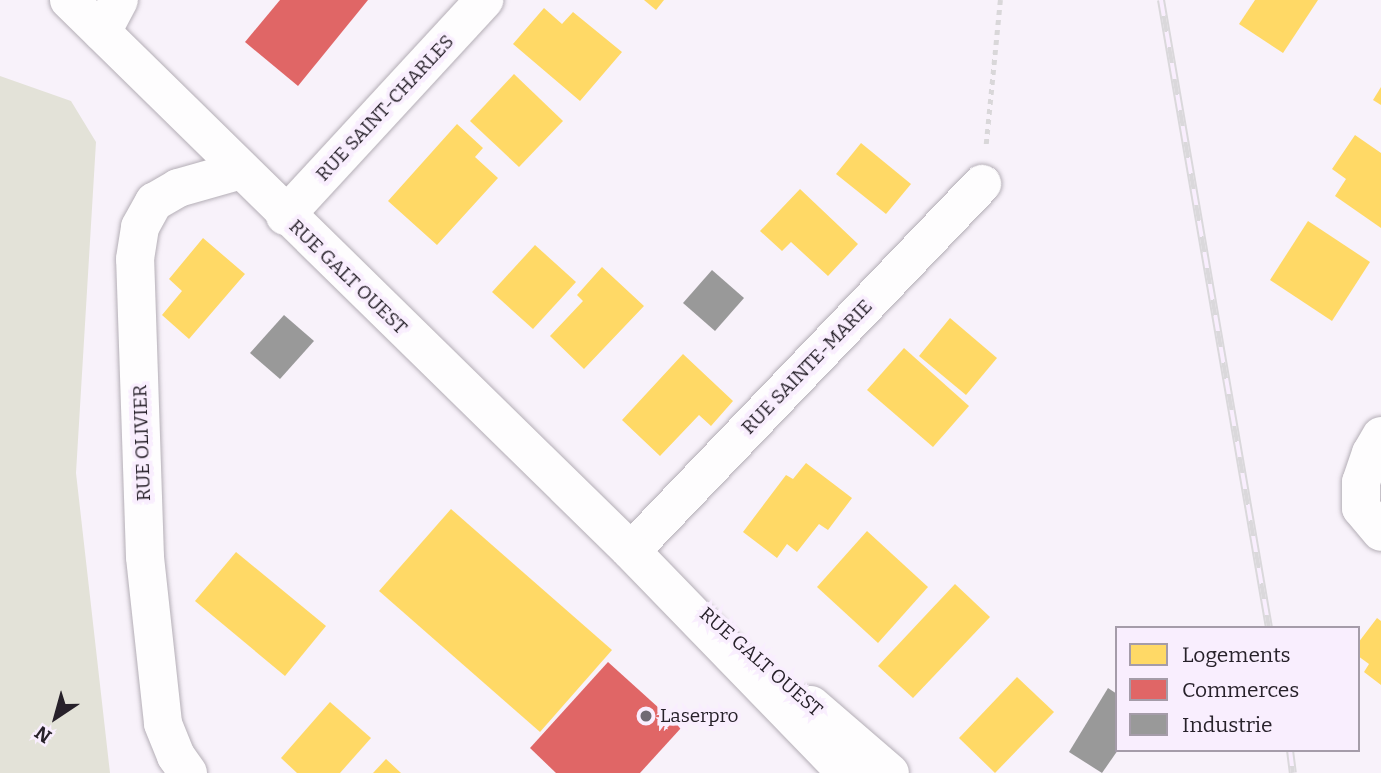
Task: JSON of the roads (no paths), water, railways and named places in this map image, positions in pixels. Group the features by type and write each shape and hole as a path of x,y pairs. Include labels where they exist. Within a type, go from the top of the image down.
{"street":[{"name":"RUE GALT OUEST","path":"69,0 111,16 240,170 631,551 846,773"},
{"name":"RUE SAINT-CHARLES","path":"285,216 484,0"},
{"name":"RUE OLIVIER","path":"188,773 176,755 163,723 145,558 135,259 140,227 154,202 178,188 240,170"},
{"name":"RUE SAINTE-MARIE","path":"631,551 982,184"},
{"path":"1371,520 1362,482 1370,453 1381,436"},
{"name":"RUE GALT OUEST","path":"631,551 890,773"}],"railway":[{"path":"1161,0 1269,626"},
{"path":"1290,752 1293,773"}],"place":[{"name":"Laserpro","path":"646,716"}]}
